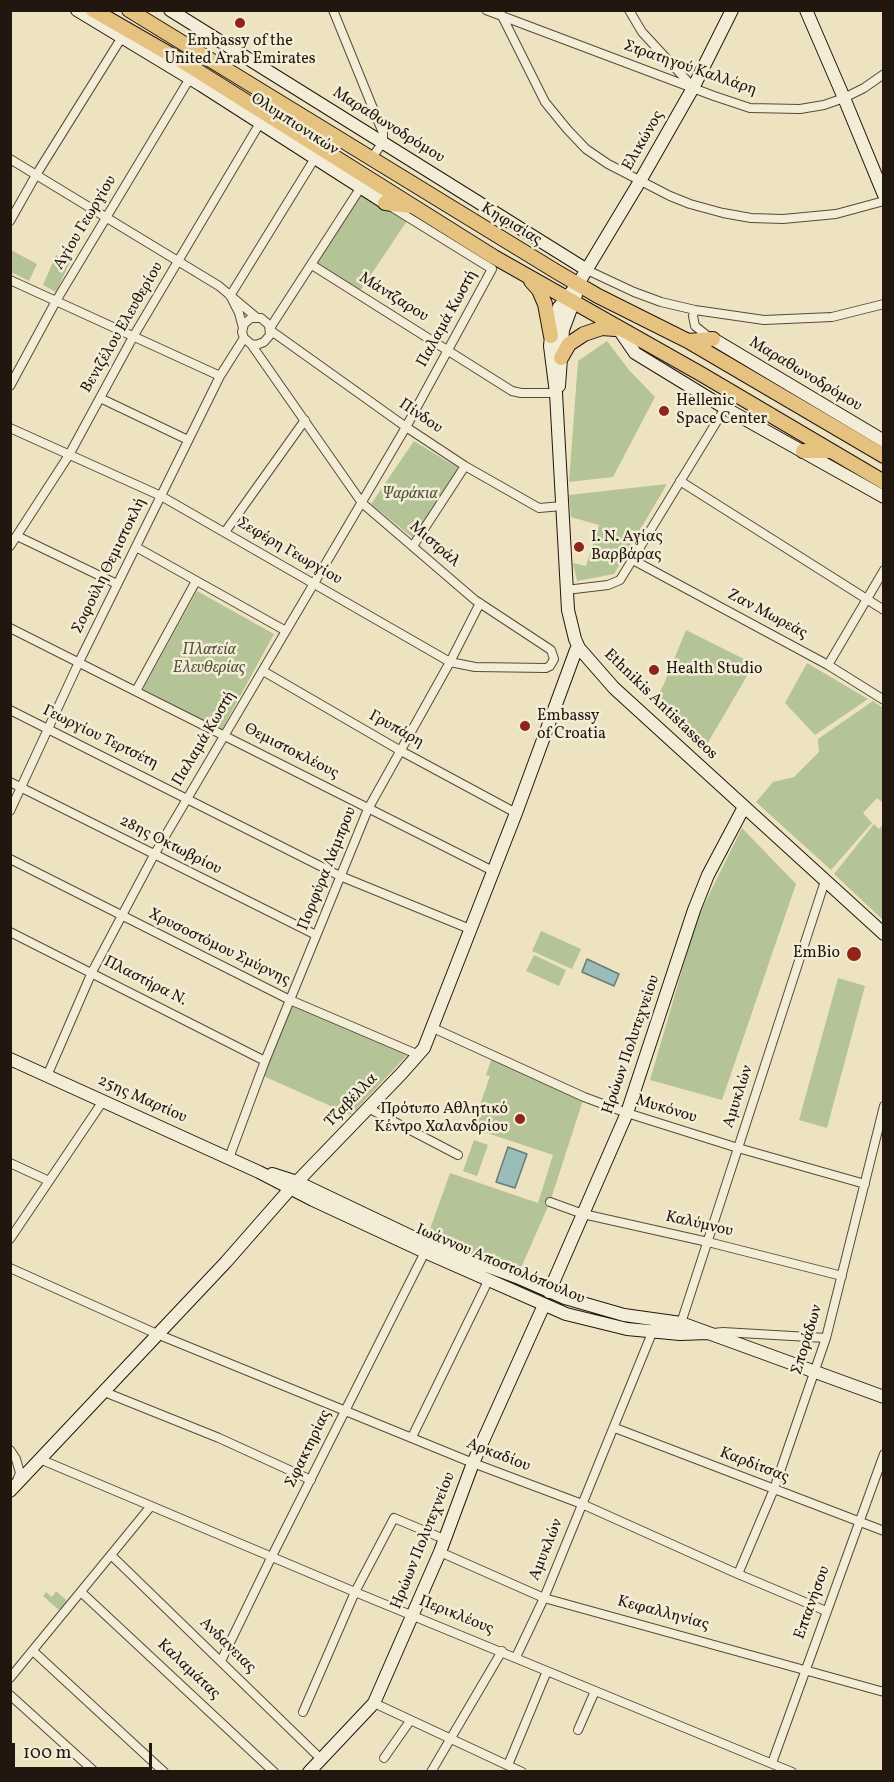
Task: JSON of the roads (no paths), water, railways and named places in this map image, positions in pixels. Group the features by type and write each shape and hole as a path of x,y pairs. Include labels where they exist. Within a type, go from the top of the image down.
{"main road":[{"path":"93,10 185,63 528,277 884,482"},
{"name":"Κηφισίας","path":"129,10 598,296 688,341 884,456"},
{"path":"147,10 193,50"},
{"path":"196,82 251,105"},
{"path":"385,203 415,207"},
{"path":"528,277 542,297 551,336"},
{"path":"561,358 569,344 584,334 602,328 620,331"},
{"path":"688,341 713,339"},
{"path":"803,451 831,451"}],"street":[{"name":"Ολυμπιονικών","path":"77,10 196,82 492,269"},
{"name":"Μαραθωνοδρόμου","path":"170,10 587,270"},
{"path":"333,10 380,124 383,142 371,159"},
{"name":"Στρατηγού Καλλάρη","path":"486,10 500,13 750,108 800,109 824,105 864,88 884,74"},
{"path":"629,10 642,32 693,88"},
{"name":"Ελικώνος","path":"569,301 693,88 732,10"},
{"path":"806,10 884,195"},
{"path":"500,13 545,102 567,129 586,149 640,181 690,204 751,218 819,217 864,208 884,201"},
{"path":"10,221 122,37"},
{"name":"Αγίου Γεωργίου","path":"10,386 56,301 196,82"},
{"name":"Βενιζέλου Ελευθερίου","path":"10,546 69,454 133,337 260,123"},
{"path":"230,296 315,158"},
{"path":"10,159 219,286 256,317 266,321 270,335 264,342 256,345 248,341 230,296"},
{"path":"270,329 361,187"},
{"name":"Μάντζαρου","path":"312,265 512,391 556,393"},
{"name":"Παλαμά Κωστή","path":"47,1076 92,972 154,855 406,427 492,269"},
{"path":"587,270 661,303 764,320 832,317 884,304"},
{"path":"10,280 220,376"},
{"name":"Ethnikis Antistasseos","path":"569,301 555,316 551,336 551,357 556,393 566,590 570,621 579,648 614,688 884,934"},
{"name":"Ethnikis Antistasseos","path":"556,393 560,380 563,330 569,301"},
{"name":"Μαραθωνοδρόμου","path":"695,310 693,316 695,326 713,339 884,441"},
{"path":"243,328 247,321 256,317"},
{"name":"Πίνδου","path":"270,329 406,427 465,466 539,508 562,506"},
{"path":"620,331 635,353 725,408 884,497"},
{"name":"Σοφούλη Θεμιστοκλή","path":"10,811 79,662 220,376 248,341"},
{"name":"Μιστράλ","path":"248,341 362,503 480,603 543,644 550,650 554,659"},
{"path":"100,398 188,440"},
{"path":"566,590 615,583 624,575 725,408"},
{"path":"225,532 305,420"},
{"name":"Σεφέρη Γεωργίου","path":"10,428 161,496 450,662 474,667 546,668 554,659"},
{"path":"412,546 465,466"},
{"path":"680,481 884,610"},
{"path":"17,536 117,584"},
{"path":"136,548 286,631"},
{"name":"Ζαν Μωρεάς","path":"633,560 828,665 884,700"},
{"path":"828,665 884,570"},
{"path":"136,691 196,581"},
{"name":"Πορφύρα Λάμπρου","path":"229,1158 265,1061 368,809 450,662 480,603"},
{"name":"Θεμιστοκλέους","path":"10,628 493,871"},
{"name":"Τζαβέλλα","path":"13,1489 42,1460 102,1391 226,1262 294,1186 419,1054 433,1028 576,650 579,648"},
{"name":"Γρυπάρη","path":"263,671 401,751 516,813"},
{"name":"Γεωργίου Τερτσέτη","path":"10,710 340,876 470,929"},
{"name":"28ης Οκτωβρίου","path":"10,782 316,935"},
{"name":"Ηρώων Πολυτεχνείου","path":"549,1293 627,1113 694,910 708,875 744,807"},
{"name":"Χρυσοστόμου Σμύρνης","path":"10,859 290,1000 419,1054"},
{"name":"Αμυκλών","path":"681,1323 825,881"},
{"name":"Πλαστήρα Ν.","path":"10,932 265,1061"},
{"name":"Μυκόνου","path":"433,1028 584,1097 627,1113 738,1148 865,1184"},
{"name":"25ης Μαρτίου","path":"10,1059 259,1172 280,1175 294,1186"},
{"path":"10,1239 103,1101"},
{"name":"Σποράδων","path":"738,1574 774,1489 816,1371 884,1106"},
{"path":"369,1108 458,1155"},
{"path":"10,1163 49,1181"},
{"name":"Ιωάννου Αποστολόπουλου","path":"294,1186 425,1252 566,1314 653,1333 708,1333"},
{"name":"Ιωάννου Αποστολόπουλου","path":"294,1186 425,1243 517,1277 549,1293 624,1315 681,1323 884,1397"},
{"name":"Καλύμνου","path":"550,1202 583,1214 708,1242 842,1276"},
{"name":"Σφακτηρίας","path":"221,1662 425,1252"},
{"name":"Αρκαδίου","path":"10,1268 157,1334 473,1463 582,1504 826,1611"},
{"path":"412,1437 489,1279"},
{"name":"Ηρώων Πολυτεχνείου","path":"309,1772 374,1703 442,1545 473,1463 543,1305"},
{"name":"Αμυκλών","path":"516,1657 544,1598 615,1428 657,1319"},
{"path":"708,1333 826,1338"},
{"path":"102,1391 219,1438 311,1480"},
{"name":"Καρδίτσας","path":"615,1428 884,1531"},
{"path":"10,1450 16,1459 20,1473 13,1489"},
{"name":"Επτανήσου","path":"772,1763 884,1454"},
{"name":"Περικλέους","path":"42,1460 355,1592 792,1771"},
{"path":"10,1678 151,1506"},
{"name":"Κεφαλληνίας","path":"355,1592 394,1518 544,1598 884,1692"},
{"name":"Ανδανειας","path":"111,1555 321,1759"},
{"name":"Καλαμάτας","path":"81,1592 274,1772"},
{"path":"303,1712 355,1592"},
{"path":"33,1651 164,1772"},
{"path":"432,1772 502,1651"},
{"path":"508,1765 547,1671"},
{"path":"578,1730 595,1691"},
{"path":"10,1695 95,1772"},
{"path":"374,1703 522,1772"},
{"path":"384,1758 410,1721"}],"water":[{"path":"587,959 619,974 614,986 582,972"},
{"path":"508,1147 527,1154 515,1188 496,1182"}],"place":[{"name":"Embassy of the United Arab Emirates","path":"240,23"},
{"name":"Hellenic Space Center","path":"664,411"},
{"name":"Ι. Ν. Αγίας Βαρβάρας","path":"579,547"},
{"name":"Health Studio","path":"654,670"},
{"name":"Embassy of Croatia","path":"525,726"},
{"name":"EmBio","path":"854,954"},
{"name":"Πρότυπο Αθλητικό Κέντρο Χαλανδρίου","path":"520,1119"}],"park label":[{"name":"Ψαράκια","path":"410,495"},
{"name":"Πλατεία Ελευθερίας","path":"209,660"}]}
